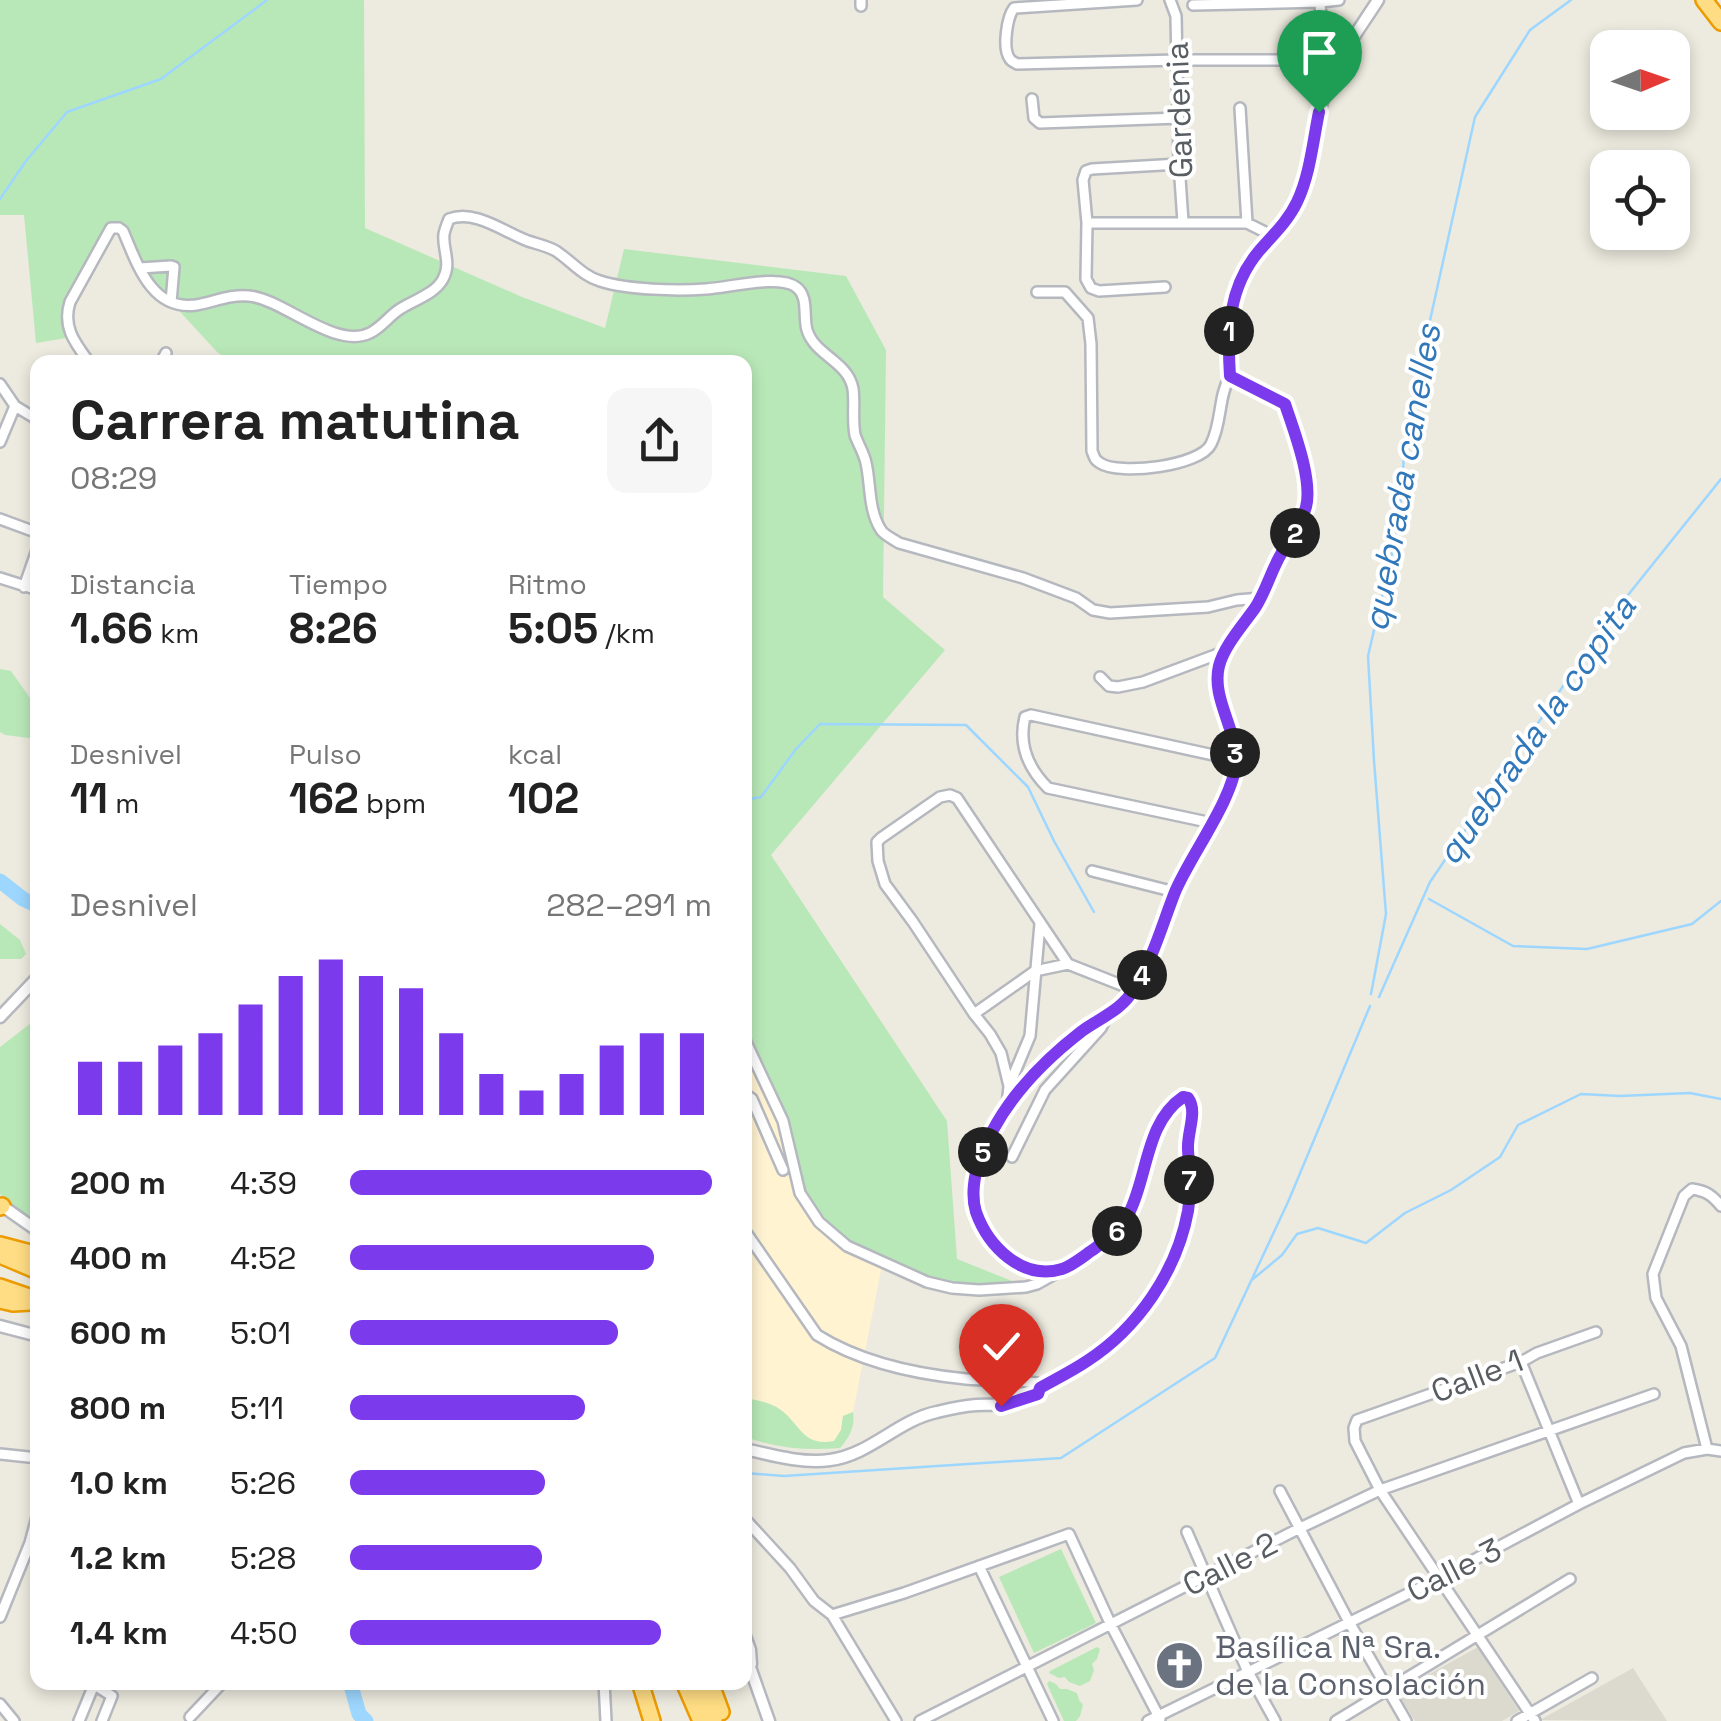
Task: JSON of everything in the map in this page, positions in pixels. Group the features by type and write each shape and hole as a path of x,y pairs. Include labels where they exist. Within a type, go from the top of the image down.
{"highway":[{"path":"1704,0 1721,22"},
{"path":"0,1245 30,1253"},
{"path":"0,1255 30,1268"},
{"path":"0,1266 30,1278"},
{"path":"0,1287 30,1298"},
{"path":"0,1300 30,1302"},
{"path":"642,1690 652,1721"},
{"path":"687,1690 701,1721"},
{"path":"701,1690 714,1721"},
{"path":"713,1690 724,1721"}],"street":[{"path":"1137,0 1014,8 1007,20 1007,55 1017,64 1316,59 1324,51 1320,2"},
{"name":"Gardenia","path":"1170,0 1176,16 1183,222"},
{"path":"1193,4 1339,0"},
{"path":"1038,292 1065,292 1088,318 1095,458 1104,466 1122,469 1178,464 1202,456 1211,446 1230,376 1228,344 1233,301 1240,280 1299,200 1319,112 1334,70 1378,0"},
{"path":"1032,99 1034,118 1040,122 1179,118"},
{"path":"1240,108 1248,223"},
{"path":"1165,287 1099,291 1092,288 1086,278 1082,180 1086,171 1096,168 1179,164"},
{"path":"84,355 66,324 67,312 110,228 123,230 149,286 171,302 192,306 226,297 250,296 320,326 357,336 386,323 443,279 448,264 444,235 449,219 459,216 480,220 550,248 597,280 620,285 685,290 784,283 796,287 803,296 808,331 818,348 848,376 855,436 868,469 873,509 882,531 899,543 1023,578 1110,614 1261,598"},
{"path":"1086,223 1248,223 1273,236"},
{"path":"140,268 174,268 171,302"},
{"path":"1062,1269 1020,1265 993,1245 975,1209 978,1163 1007,1106 1035,1073 1063,1046 1123,1005 1134,990 1151,958 1175,892 1228,788 1236,760 1218,682 1219,666 1297,530 1307,492 1296,434 1285,404 1230,376"},
{"path":"0,384 15,406 30,415"},
{"path":"0,442 15,406"},
{"path":"0,518 30,530"},
{"path":"24,587 30,570"},
{"path":"0,578 30,588"},
{"path":"1100,677 1109,686 1134,684 1226,651"},
{"path":"1212,823 1048,788 1030,767 1025,753 1026,717 1031,714 1236,760"},
{"path":"1009,1086 1002,1053 885,884 878,861 878,842 940,797 957,798 1068,964"},
{"path":"1092,871 1175,892"},
{"path":"1007,1106 1009,1086 1030,1036 1040,922"},
{"path":"974,1014 1035,971 1068,964 1134,990"},
{"path":"0,1018 30,985"},
{"path":"1012,1157 1045,1090 1102,1028 1108,1014"},
{"path":"752,1055 783,1121 800,1193 819,1222 847,1246 927,1282 952,1288 1026,1287 1051,1277 1090,1252 1120,1229 1130,1211 1161,1120 1183,1097 1192,1103 1193,1110 1187,1139 1188,1208 1167,1274 1118,1335 1087,1361 1040,1388 1032,1398 1014,1404 934,1412 909,1420 852,1454 828,1461 752,1450"},
{"path":"752,1099 784,1170"},
{"path":"1721,1206 1704,1190 1692,1189 1684,1196 1653,1274 1656,1298 1682,1346 1706,1449 1721,1451"},
{"path":"1,1206 30,1226"},
{"path":"752,1241 816,1335 830,1344 872,1361 904,1368 966,1379 1037,1384 1040,1388"},
{"path":"0,1326 30,1334"},
{"name":"Calle 1","path":"1380,1490 1355,1441 1357,1420 1596,1332"},
{"path":"1522,1362 1579,1504"},
{"name":"Calle 2","path":"920,1721 1380,1490 1654,1394"},
{"name":"Calle 3","path":"1148,1721 1579,1504 1684,1453 1706,1449"},
{"path":"0,1454 30,1457"},
{"path":"1380,1490 1532,1717"},
{"path":"1280,1491 1406,1721"},
{"path":"752,1527 814,1601 832,1615 896,1721"},
{"path":"1187,1532 1248,1672 1275,1721"},
{"path":"832,1615 1068,1534 1160,1718"},
{"path":"0,1617 30,1543"},
{"path":"979,1566 1053,1721"},
{"path":"1336,1721 1570,1578"},
{"path":"752,1670 768,1721"},
{"path":"1517,1721 1532,1717 1592,1678"},
{"path":"79,1721 92,1690"},
{"path":"102,1690 112,1696 102,1721"},
{"path":"190,1717 215,1690"},
{"path":"604,1690 606,1721"},
{"path":"0,1704 14,1721"}],"shaded area":[{"path":"752,1052 866,1250 884,1255 853,1412 843,1416 834,1441 819,1444 808,1438 777,1407 752,1400"},
{"path":"1478,1647 1519,1711 1502,1721 1415,1721 1397,1692"},
{"path":"1633,1668 1667,1721 1540,1720"}],"green space":[{"path":"0,0 364,0 365,228 522,297 605,328 624,249 846,276 886,350 883,597 945,650 771,855 947,1121 957,1259 1012,1281 980,1284 926,1275 828,1233 800,1193 783,1121 752,1055 752,355 221,355 172,303 159,297 123,231 115,228 73,304 67,323 72,337 36,343 24,215 0,215"},
{"path":"0,669 11,671 30,698 30,738 0,732"},
{"path":"0,924 20,940 26,954 21,959 0,959"},
{"path":"30,1024 30,1218 0,1194 0,1047"},
{"path":"752,1400 778,1408 808,1437 823,1442 834,1441 843,1416 853,1412 849,1436 840,1448 792,1448 752,1439"},
{"path":"1061,1549 1096,1623 1034,1653 999,1577"},
{"path":"1097,1647 1100,1649 1092,1664 1090,1681 1080,1686 1049,1673 1050,1671"},
{"path":"1049,1681 1060,1689 1077,1693 1083,1705 1076,1721 1064,1721"}],"waterway":[{"path":"0,199 67,112 161,79 267,0"},
{"name":"quebrada canelles","path":"1371,994 1386,914 1368,656 1399,523 1406,429 1475,117 1530,30 1571,0"},
{"name":"quebrada la copita","path":"1379,997 1430,882 1608,620 1721,479"},
{"path":"752,799 761,797 820,724 966,725 1028,787 1094,912"},
{"path":"0,881 30,902"},
{"path":"1429,899 1513,946 1587,949 1692,924 1721,901"},
{"name":"quebrada canelles","path":"752,1474 784,1476 1061,1458 1215,1358 1288,1202 1370,1006"},
{"path":"1253,1279 1282,1255 1297,1234 1318,1228 1366,1243 1405,1213 1451,1190 1500,1157 1518,1125 1581,1094 1690,1093 1721,1099"},
{"path":"352,1690 359,1714 366,1721"}],"place":[{"name":"Basílica Nª Sra. de la Consolación","path":"1180,1665"}],"route":[{"path":"1001,1406 1038,1394 1040,1388 1087,1361 1137,1315 1167,1274 1188,1208 1187,1139 1193,1110 1192,1103 1183,1097 1161,1120 1130,1211 1120,1229 1062,1269 1032,1269 1001,1253 975,1209 974,1188 978,1163 1007,1106 1063,1046 1123,1005 1134,990 1151,958 1175,892 1212,823 1234,771 1234,738 1222,702 1219,666 1297,530 1307,492 1296,434 1285,404 1230,376 1230,323 1233,301 1250,262 1299,200 1319,112"}]}
